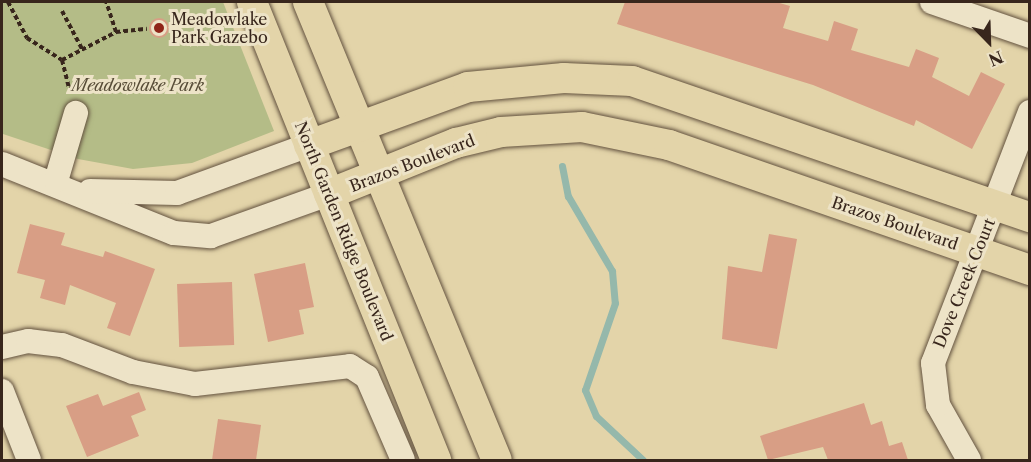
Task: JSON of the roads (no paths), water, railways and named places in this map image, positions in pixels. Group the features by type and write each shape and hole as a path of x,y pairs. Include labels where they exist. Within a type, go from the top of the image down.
{"main road":[{"name":"North Garden Ridge Boulevard","path":"252,2 436,460"},
{"path":"308,2 496,460"},
{"name":"Brazos Boulevard","path":"309,145 468,87 564,78 632,81 1029,217"},
{"name":"Brazos Boulevard","path":"329,194 378,174 501,132 582,127 669,145 1029,270"}],"street":[{"path":"932,2 988,11 1029,36"},
{"path":"66,185 81,103"},
{"name":"Dove Creek Court","path":"969,460 938,405 933,363 1029,112"},
{"name":"Brazos Boulevard","path":"66,185 177,193 309,145"},
{"name":"Brazos Boulevard","path":"2,164 66,185 148,225 211,236 329,194"},
{"path":"2,347 28,341 62,345 133,372 195,384 350,366 367,377 403,460"},
{"path":"2,391 29,460"}],"waterway":[{"path":"562,166 568,196 612,271 615,303 585,390 596,416 643,460"}],"place":[{"name":"Meadowlake Park Gazebo","path":"159,28"}],"park label":[{"name":"Meadowlake Park","path":"138,85"}]}
